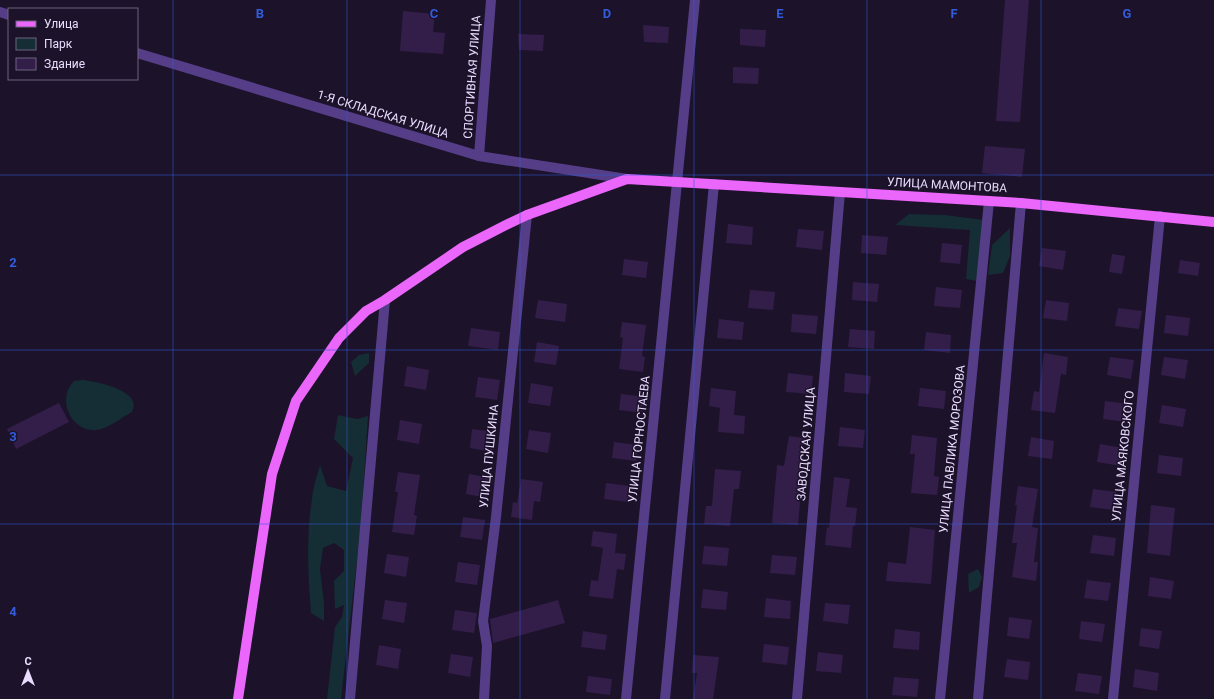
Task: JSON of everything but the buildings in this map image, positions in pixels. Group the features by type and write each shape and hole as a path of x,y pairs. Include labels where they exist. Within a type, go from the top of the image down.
{"main road":[{"path":"238,699 272,474 296,401 339,338 366,311 463,248 527,215 627,179 678,182"},
{"name":"УЛИЦА МАМОНТОВА","path":"678,182 1021,203 1214,222"}],"street":[{"name":"СПОРТИВНАЯ УЛИЦА","path":"479,156 491,0"},
{"name":"УЛИЦА ГОРНОСТАЕВА","path":"626,699 695,0"},
{"name":"1-Я СКЛАДСКАЯ УЛИЦА","path":"138,53 479,156 627,179"},
{"path":"665,699 714,184"},
{"name":"ЗАВОДСКАЯ УЛИЦА","path":"797,699 840,192"},
{"name":"УЛИЦА ПАВЛИКА МОРОЗОВА","path":"940,699 989,201"},
{"path":"978,699 1021,203"},
{"name":"УЛИЦА ПУШКИНА","path":"484,699 487,646 483,621 496,518 527,215"},
{"name":"УЛИЦА МАЯКОВСКОГО","path":"1113,699 1160,216"},
{"path":"350,699 385,300"}],"green space":[{"path":"909,214 945,215 984,220 977,281 966,279 970,230 895,225"},
{"path":"1010,228 1010,256 1003,273 988,275 992,245"},
{"path":"369,353 369,363 355,376 351,362 359,355"},
{"path":"82,380 97,382 117,388 125,393 131,398 134,405 132,412 101,429 87,429 79,426 69,413 66,405 66,397 69,388 74,381"},
{"path":"338,415 357,419 368,416 361,525 341,699 327,699 335,627 342,617 344,605 335,609 334,581 344,571 344,550 334,543 323,548 320,569 324,603 324,621 311,613 308,542 310,513 315,482 320,465 327,486 346,491 353,458 334,439"},
{"path":"978,569 982,577 979,587 969,593 968,574"}]}
